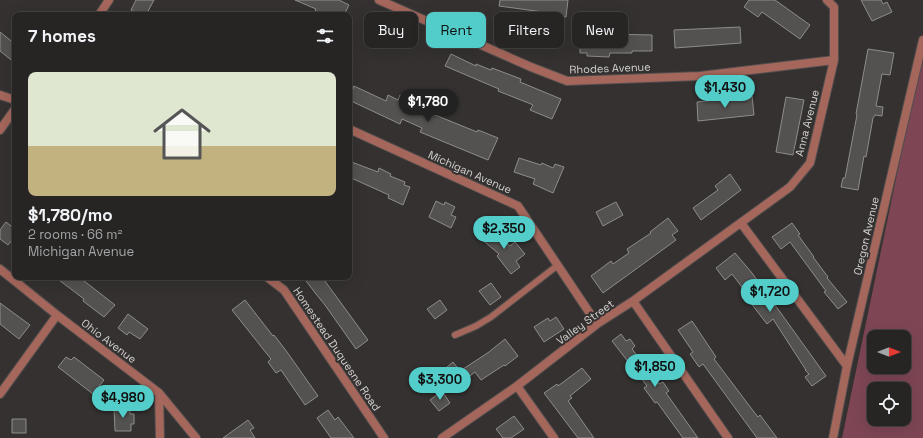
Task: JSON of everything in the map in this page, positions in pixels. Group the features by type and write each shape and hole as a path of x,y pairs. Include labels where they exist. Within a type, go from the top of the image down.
{"street":[{"path":"101,12 109,0"},
{"name":"Rhodes Avenue","path":"380,0 531,67 567,81 700,76 834,60"},
{"name":"Anna Avenue","path":"741,223 790,187 810,163 834,60 834,8 827,0"},
{"name":"Oregon Avenue","path":"833,438 846,366 923,40"},
{"path":"0,95 12,99"},
{"path":"0,130 12,113"},
{"name":"Michigan Avenue","path":"352,130 518,206 597,324"},
{"path":"741,223 846,366"},
{"name":"Valley Street","path":"442,438 518,386 597,324 633,301 741,223"},
{"name":"Ohio Avenue","path":"0,269 12,279"},
{"name":"Ohio Avenue","path":"14,280 159,393 196,438"},
{"name":"Homestead Duquesne Road","path":"270,280 284,290 384,438"},
{"path":"633,301 728,438"},
{"path":"0,394 57,315"},
{"path":"518,386 554,438"},
{"path":"159,393 160,438"}],"lane":[{"path":"455,335 476,326 491,317 558,265"}],"shaded area":[{"path":"923,49 923,438 842,438"}],"building":[{"path":"136,0 154,0 148,12 135,12 131,10"},
{"path":"295,0 339,0 349,5 346,12 315,12 316,9"},
{"path":"500,0 568,0 566,17 564,17 564,12 543,12 499,6"},
{"path":"749,0 775,0 810,25 800,39 762,12 758,17 744,7"},
{"path":"861,0 881,0 883,4 887,2 892,12 872,21"},
{"path":"740,27 741,43 675,48 674,30"},
{"path":"0,32 12,42 12,61 0,51"},
{"path":"628,34 652,35 652,51 610,53 609,57 587,56 587,53 580,53 580,48 628,48"},
{"path":"868,49 894,53 890,75 882,74 876,106 883,107 882,116 875,115 873,118 858,190 841,187 843,178 845,178"},
{"path":"451,54 476,66 476,64 491,70 492,68 521,79 520,82 561,99 552,119 530,110 533,105 531,104 498,91 499,89 445,66"},
{"path":"354,86 386,101 388,95 398,100 400,95 411,100 408,104 477,132 478,130 498,138 488,160 420,132 422,128 402,119 400,124 352,101 352,92"},
{"path":"752,96 754,115 698,121 697,102"},
{"path":"786,97 804,100 793,155 776,152"},
{"path":"519,158 541,165 542,163 553,168 555,164 564,167 553,193 533,184 535,179 514,172"},
{"path":"352,162 378,172 379,168 391,174 390,176 405,182 404,185 410,187 403,205 388,198 389,195 352,178"},
{"path":"730,174 741,190 701,220 693,208 718,190 715,186"},
{"path":"436,201 444,205 445,202 455,207 451,215 456,217 451,228 429,217"},
{"path":"616,202 623,215 603,226 596,212"},
{"path":"668,218 678,231 672,235 676,240 603,293 591,276 611,261 613,264 629,253 627,249 651,233 650,232"},
{"path":"6,222 12,227 12,240 8,245 0,239 0,230"},
{"path":"792,223 800,234 798,235 828,277 827,278 847,302 838,309 824,292 826,291 790,242 781,249 772,237"},
{"path":"488,227 510,246 515,242 525,254 516,261 520,267 511,274 497,256 499,254 479,237"},
{"path":"735,253 752,273 826,376 812,386 805,377 809,374 773,319 767,324 742,294 745,291 732,274 725,280 716,268"},
{"path":"59,280 83,280 115,305 104,317 83,301 84,299"},
{"path":"305,280 324,280 368,340 356,349"},
{"path":"491,283 501,297 490,305 479,291"},
{"path":"245,300 287,352 318,396 305,405 281,370 276,373 268,362 271,359 232,310"},
{"path":"440,300 447,310 435,319 427,309"},
{"path":"0,303 30,325 19,339 0,324"},
{"path":"128,314 148,329 140,339 129,332 127,335 118,328"},
{"path":"556,317 564,329 544,342 534,327 548,318 550,321"},
{"path":"692,321 716,357 714,359 754,412 758,417 760,415 777,438 757,438 703,364 699,367 690,354 693,352 678,330"},
{"path":"621,334 626,341 630,339 635,346 632,349 659,384 663,382 669,391 666,393 698,438 683,438 657,402 655,403 644,388 647,386 612,341"},
{"path":"505,339 518,356 505,366 504,365 481,380 475,372 454,388 441,372 453,362 460,371 489,352"},
{"path":"66,357 71,360 74,357 104,380 93,394 58,367"},
{"path":"582,368 591,379 570,396 572,398 568,401 594,438 578,438 544,393 557,384 558,386"},
{"path":"442,391 450,403 439,411 430,400"},
{"path":"114,408 130,408 130,414 134,414 134,424 131,424 131,431 115,431"},
{"path":"328,410 335,420 338,417 354,438 331,438 317,418"},
{"path":"514,416 524,429 511,438 503,438 496,429"},
{"path":"12,419 26,419 26,433 12,433"},
{"path":"248,420 254,428 250,430 255,438 223,438"}]}
